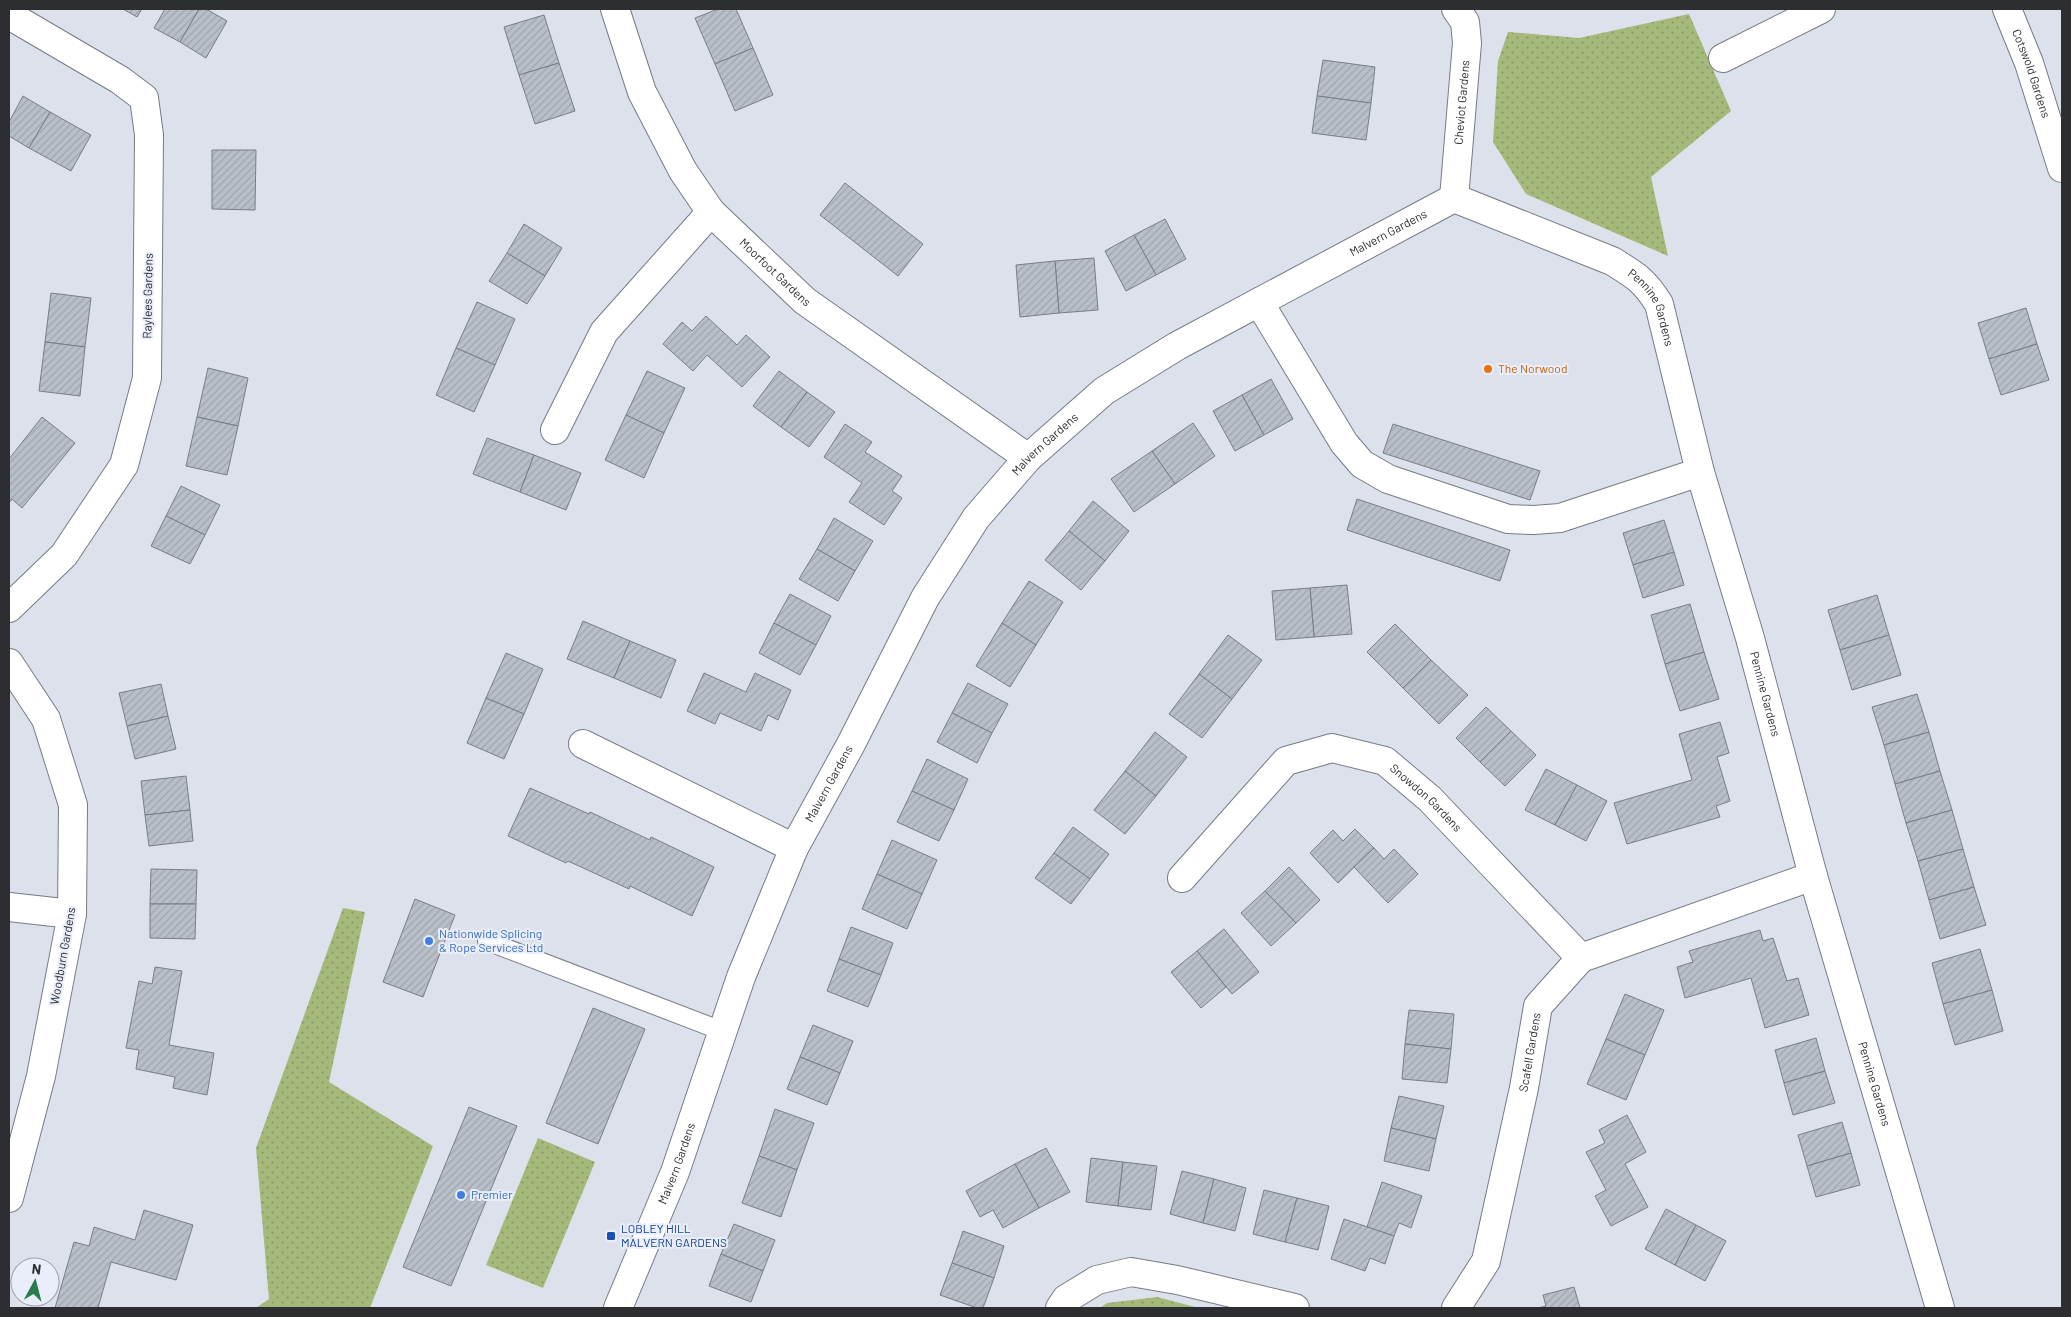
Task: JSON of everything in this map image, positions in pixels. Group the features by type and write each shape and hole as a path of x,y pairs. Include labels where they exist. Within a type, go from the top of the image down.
{"street":[{"name":"Moorfoot Gardens","path":"615,9 642,92 683,171 711,212 805,301 1028,458"},
{"name":"Cheviot Gardens","path":"1454,198 1467,43 1465,22 1456,9"},
{"path":"1723,58 1821,9"},
{"name":"Cotswold Gardens","path":"2007,9 2029,63 2062,168"},
{"name":"Raylees Gardens","path":"9,15 120,80 144,98 150,136 147,378 124,465 64,555 9,608"},
{"name":"Malvern Gardens","path":"618,1308 675,1172 741,977 794,848 851,744 925,598 976,518 1028,458 1104,391 1177,346 1454,198"},
{"name":"Pennine Gardens","path":"1454,198 1612,261 1634,274 1648,286 1659,304 1700,472 1750,638 1813,876 1940,1308"},
{"path":"555,430 604,332 711,212"},
{"path":"1259,302 1344,443 1362,464 1388,479 1508,519 1534,520 1560,518 1700,472"},
{"name":"Woodburn Gardens","path":"9,664 46,719 74,805 72,914 41,1076 9,1198"},
{"path":"583,744 794,848"},
{"name":"Snowdon Gardens","path":"1182,878 1286,761 1332,748 1385,761 1430,799 1581,958"},
{"name":"Scafell Gardens","path":"1456,1308 1486,1261 1524,1088 1538,1006 1581,958 1813,876"},
{"path":"9,907 72,914"},
{"path":"1060,1308 1066,1299 1097,1280 1131,1272 1177,1280 1295,1308"}],"lane":[{"path":"487,941 722,1032"}],"green space":[{"path":"1689,14 1731,111 1651,177 1668,256 1526,194 1493,142 1498,61 1508,32 1579,38"},
{"path":"343,908 365,912 329,1082 433,1146 370,1308 256,1308 269,1299 256,1148"},
{"path":"538,1138 595,1162 543,1288 486,1265"},
{"path":"1157,1297 1199,1308 1100,1308 1107,1303"}],"building":[{"path":"123,9 142,9 137,17"},
{"path":"165,9 199,9 180,42 154,28"},
{"path":"199,9 206,9 227,21 206,58 180,42"},
{"path":"718,9 736,9 753,48 715,64 695,18"},
{"path":"544,15 559,63 519,75 504,27"},
{"path":"753,48 773,95 735,111 715,64"},
{"path":"1323,60 1375,67 1371,103 1317,96"},
{"path":"559,63 575,111 535,124 519,75"},
{"path":"23,96 50,112 29,148 9,136 9,122"},
{"path":"1317,96 1371,103 1366,140 1312,133"},
{"path":"50,112 91,135 71,171 29,148"},
{"path":"212,150 256,150 255,210 212,209"},
{"path":"845,183 923,244 898,276 820,215"},
{"path":"1165,219 1186,259 1156,275 1134,235"},
{"path":"524,224 562,248 545,276 507,253"},
{"path":"1134,235 1156,275 1126,291 1105,251"},
{"path":"507,253 545,276 527,304 489,281"},
{"path":"1094,258 1098,310 1059,313 1055,261"},
{"path":"1055,261 1059,313 1020,317 1016,265"},
{"path":"51,293 91,298 85,347 45,342"},
{"path":"477,302 515,319 495,365 456,348"},
{"path":"2026,308 2037,344 1989,359 1978,323"},
{"path":"706,316 737,345 746,335 770,357 742,387 707,355 693,371 663,344 682,322 692,331"},
{"path":"45,342 85,347 80,396 39,391"},
{"path":"2037,344 2049,380 2001,395 1989,359"},
{"path":"456,348 495,365 474,412 436,395"},
{"path":"208,368 248,378 238,426 197,417"},
{"path":"647,371 685,388 664,433 626,415"},
{"path":"779,371 807,392 781,427 753,406"},
{"path":"1271,379 1293,419 1264,435 1242,395"},
{"path":"807,392 835,412 809,447 781,427"},
{"path":"1242,395 1264,435 1235,451 1213,411"},
{"path":"626,415 664,433 644,478 605,460"},
{"path":"42,417 75,443 22,508 12,499 9,503 9,459"},
{"path":"197,417 238,426 227,475 186,466"},
{"path":"1193,423 1215,456 1175,484 1152,451"},
{"path":"845,424 872,442 865,452 902,476 892,491 902,498 884,525 849,502 862,483 824,457"},
{"path":"1393,424 1540,471 1530,500 1383,453"},
{"path":"487,438 534,455 520,492 473,474"},
{"path":"1152,451 1175,484 1134,512 1111,479"},
{"path":"534,455 581,473 566,510 520,492"},
{"path":"181,486 220,505 205,535 166,516"},
{"path":"1357,499 1510,550 1500,581 1347,530"},
{"path":"1093,501 1129,531 1105,561 1069,531"},
{"path":"166,516 205,535 190,564 151,546"},
{"path":"834,518 873,541 855,571 817,549"},
{"path":"1664,520 1674,552 1633,565 1623,533"},
{"path":"1069,531 1105,561 1081,590 1045,560"},
{"path":"817,549 855,571 838,601 799,579"},
{"path":"1674,552 1684,585 1643,598 1633,565"},
{"path":"1029,581 1063,602 1036,645 1002,623"},
{"path":"1347,585 1352,634 1314,637 1310,588"},
{"path":"1310,588 1314,637 1276,640 1272,591"},
{"path":"790,594 831,616 816,645 774,623"},
{"path":"1877,595 1889,635 1840,650 1828,610"},
{"path":"1690,604 1704,652 1665,664 1651,615"},
{"path":"583,621 630,641 614,678 567,659"},
{"path":"774,623 816,645 800,675 759,653"},
{"path":"1002,623 1036,645 1010,687 976,666"},
{"path":"1395,624 1431,660 1403,688 1367,652"},
{"path":"1228,635 1262,660 1232,699 1199,674"},
{"path":"1889,635 1901,675 1852,690 1840,650"},
{"path":"630,641 676,660 661,698 614,678"},
{"path":"1704,652 1719,699 1680,711 1665,664"},
{"path":"506,653 543,669 524,714 486,698"},
{"path":"1431,660 1468,695 1439,724 1403,688"},
{"path":"704,673 746,692 755,673 791,690 778,720 768,715 761,731 720,713 715,724 687,711"},
{"path":"1199,674 1232,699 1202,738 1169,714"},
{"path":"968,683 1008,704 992,733 952,713"},
{"path":"161,684 168,716 127,726 119,693"},
{"path":"1917,694 1929,732 1884,745 1872,707"},
{"path":"486,698 524,714 504,759 467,743"},
{"path":"1486,707 1511,731 1480,762 1456,738"},
{"path":"952,713 992,733 977,763 937,742"},
{"path":"168,716 176,749 135,759 127,726"},
{"path":"1720,722 1729,753 1717,757 1730,801 1716,806 1720,817 1627,844 1614,803 1692,780 1679,734"},
{"path":"1511,731 1536,755 1505,786 1480,762"},
{"path":"1155,732 1187,757 1156,796 1125,771"},
{"path":"1929,732 1940,771 1895,784 1884,745"},
{"path":"927,759 968,779 954,810 912,791"},
{"path":"1546,769 1577,785 1555,825 1525,810"},
{"path":"1125,771 1156,796 1125,834 1094,810"},
{"path":"1940,771 1952,810 1906,823 1895,784"},
{"path":"186,776 190,810 145,815 141,781"},
{"path":"1577,785 1607,801 1586,841 1555,825"},
{"path":"530,788 589,814 590,812 650,840 651,837 714,867 692,916 630,886 629,889 508,836"},
{"path":"912,791 954,810 939,841 897,822"},
{"path":"190,810 193,841 149,846 145,815"},
{"path":"1952,810 1963,849 1918,861 1906,823"},
{"path":"1073,827 1109,854 1090,879 1054,853"},
{"path":"1355,829 1374,848 1338,883 1310,853 1333,830 1343,841"},
{"path":"892,840 937,860 922,894 877,874"},
{"path":"1374,848 1384,859 1394,849 1418,874 1388,903 1354,867"},
{"path":"1963,849 1974,887 1929,900 1918,861"},
{"path":"1054,853 1090,879 1071,904 1035,878"},
{"path":"1289,867 1320,900 1296,923 1265,891"},
{"path":"151,869 197,870 196,904 150,904"},
{"path":"877,874 922,894 907,929 862,909"},
{"path":"1974,887 1986,925 1940,939 1929,900"},
{"path":"1265,891 1296,923 1271,946 1241,913"},
{"path":"415,899 455,915 423,997 383,982"},
{"path":"150,904 196,904 195,939 150,938"},
{"path":"851,927 893,943 881,975 839,959"},
{"path":"1224,929 1259,972 1232,994 1197,951"},
{"path":"1760,930 1763,941 1773,938 1787,981 1798,978 1809,1015 1765,1028 1751,978 1685,998 1677,967 1693,962 1689,951"},
{"path":"1980,949 1992,990 1943,1004 1932,963"},
{"path":"1197,951 1226,987 1201,1008 1171,972"},
{"path":"839,959 881,975 868,1007 827,991"},
{"path":"155,967 182,971 169,1045 214,1053 207,1095 173,1088 175,1077 136,1069 139,1050 126,1048 139,981 152,984"},
{"path":"1992,990 2003,1031 1955,1045 1943,1004"},
{"path":"1625,994 1664,1010 1645,1055 1606,1039"},
{"path":"593,1008 645,1029 598,1144 546,1123"},
{"path":"1409,1010 1454,1014 1451,1049 1405,1044"},
{"path":"813,1025 853,1041 840,1073 800,1057"},
{"path":"1816,1038 1825,1071 1784,1083 1775,1050"},
{"path":"1606,1039 1645,1055 1626,1100 1587,1084"},
{"path":"1405,1044 1451,1049 1447,1083 1402,1079"},
{"path":"800,1057 840,1073 827,1105 787,1089"},
{"path":"1825,1071 1835,1103 1793,1115 1784,1083"},
{"path":"1399,1096 1444,1106 1436,1139 1391,1128"},
{"name":"Premier","path":"469,1107 517,1126 451,1286 403,1267"},
{"path":"775,1109 814,1123 797,1170 759,1156"},
{"path":"1627,1115 1646,1152 1625,1164 1648,1207 1611,1226 1595,1196 1606,1190 1586,1152 1605,1143 1599,1130"},
{"path":"1842,1122 1851,1153 1807,1166 1798,1135"},
{"path":"1391,1128 1436,1139 1429,1171 1384,1161"},
{"path":"1046,1148 1070,1192 1039,1208 1015,1164"},
{"path":"1851,1153 1860,1185 1816,1197 1807,1166"},
{"path":"759,1156 797,1170 781,1217 742,1203"},
{"path":"1091,1158 1123,1162 1118,1206 1086,1202"},
{"path":"1123,1162 1157,1166 1151,1210 1118,1206"},
{"path":"1015,1164 1039,1208 1003,1228 993,1210 980,1217 966,1191"},
{"path":"1182,1171 1214,1179 1203,1223 1170,1214"},
{"path":"1214,1179 1246,1188 1235,1231 1203,1223"},
{"path":"1382,1182 1422,1196 1411,1228 1399,1223 1394,1236 1367,1227"},
{"path":"1264,1190 1297,1198 1285,1242 1253,1234"},
{"path":"1297,1198 1329,1206 1318,1250 1285,1242"},
{"path":"1666,1209 1696,1225 1675,1265 1645,1249"},
{"path":"144,1210 193,1225 176,1280 111,1262 98,1308 55,1308 60,1307 60,1291 74,1242 89,1246 94,1227 135,1240"},
{"path":"1344,1219 1394,1236 1385,1264 1370,1258 1365,1271 1331,1259"},
{"path":"734,1224 775,1240 763,1271 721,1254"},
{"path":"1696,1225 1726,1241 1705,1281 1675,1265"},
{"path":"963,1231 1004,1246 994,1278 952,1263"},
{"path":"721,1254 763,1271 751,1302 709,1286"},
{"path":"952,1263 994,1278 983,1308 977,1308 940,1295"},
{"path":"1574,1287 1580,1308 1538,1308 1546,1306 1543,1295"}],"place":[{"name":"The Norwood","path":"1488,369"},
{"name":"Nationwide Splicing & Rope Services Ltd","path":"429,941"},
{"name":"Premier","path":"461,1195"},
{"name":"LOBLEY HILL MALVERN GARDENS","path":"611,1236"}]}
